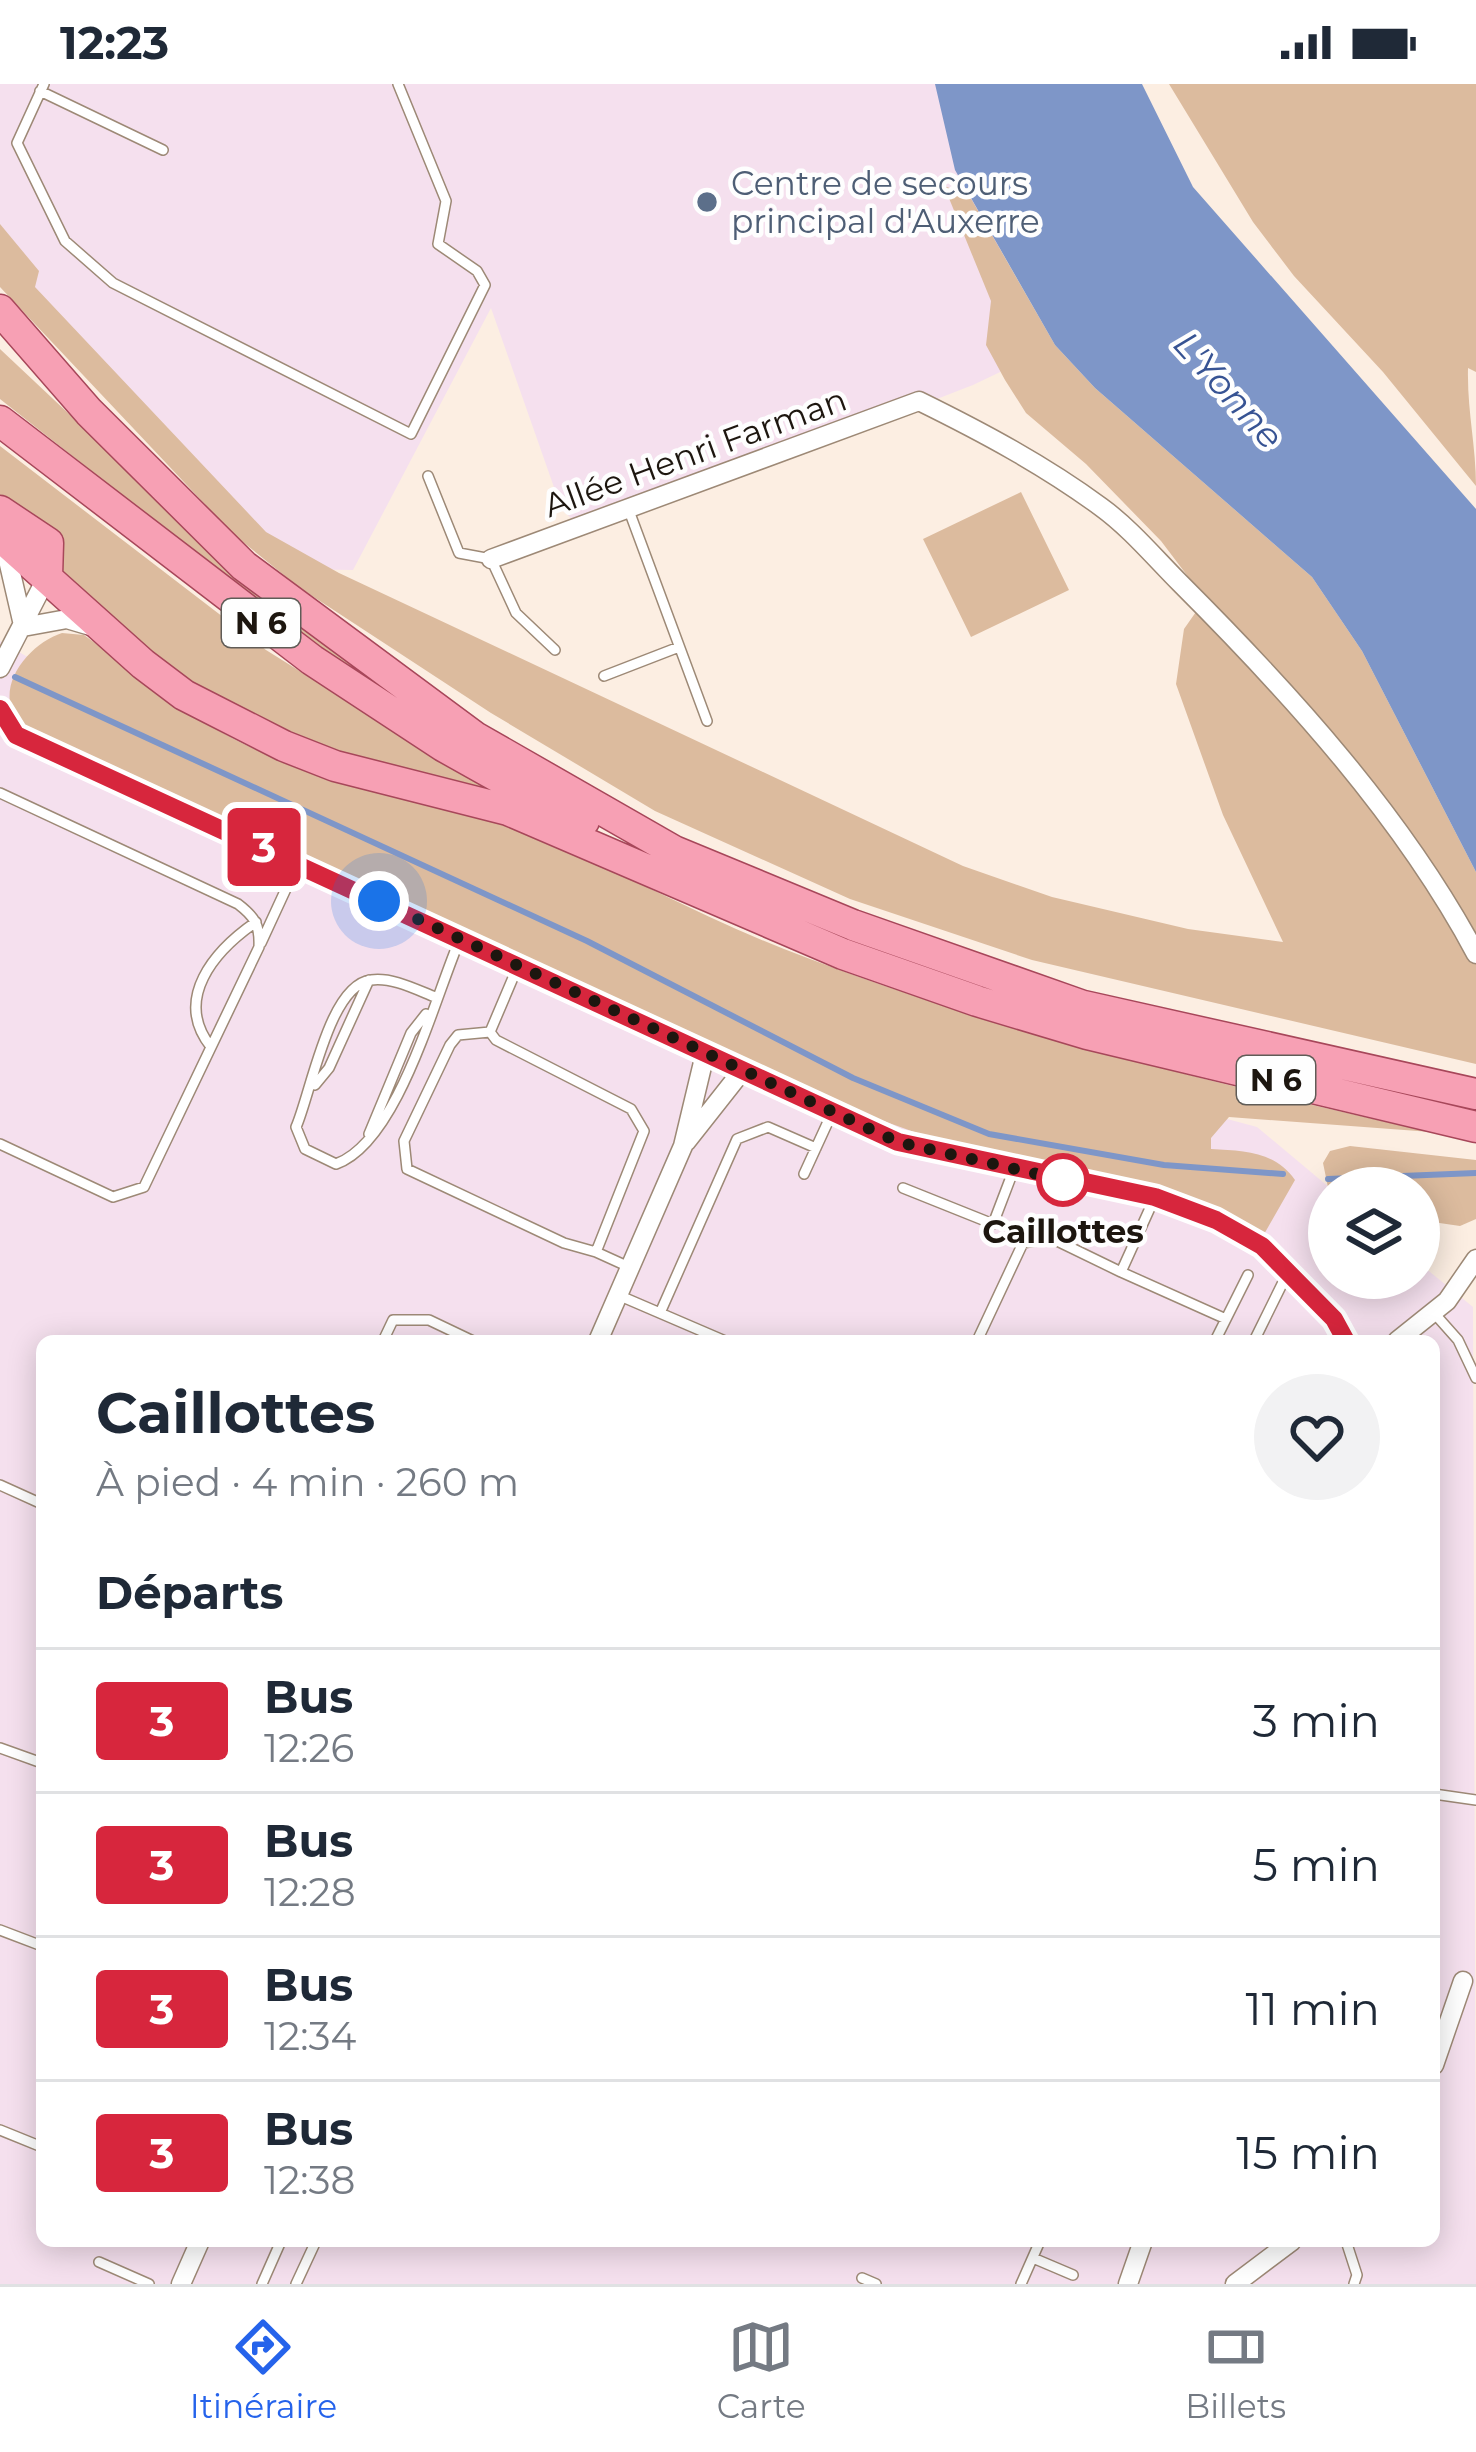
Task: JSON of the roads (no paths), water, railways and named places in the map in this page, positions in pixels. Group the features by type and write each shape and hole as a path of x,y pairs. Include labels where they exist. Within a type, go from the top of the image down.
{"main road":[{"path":"0,310 89,412 244,566 476,737 674,851 853,925 1086,1006"},
{"path":"0,336 89,412"},
{"name":"N 6","path":"0,421 312,660 443,746 669,879 843,954 977,1001 1087,1034 1470,1126"},
{"path":"0,511 47,543 47,577"},
{"path":"1,536 104,631 184,695 284,746 335,766 508,810 669,879"},
{"name":"N 6","path":"539,799 716,883 850,936 1006,988 1470,1092"}],"street":[{"name":"Allée Henri Farman","path":"491,559 919,401 1106,509 1237,640 1392,824 1434,876 1476,954"},
{"path":"1,536 16,574 23,627"},
{"path":"0,668 47,577"},
{"path":"23,627 67,619 104,631"},
{"path":"0,710 16,735 898,1142 1155,1197 1216,1220 1262,1246 1334,1319 1343,1335"},
{"path":"604,1335 682,1146 705,1054"},
{"path":"682,1146 742,1071"},
{"path":"1405,1335 1455,1293 1476,1259"},
{"path":"1440,2048 1463,1981"},
{"path":"181,2284 197,2247"},
{"path":"1128,2284 1142,2247"},
{"path":"1235,2284 1284,2247"}],"lane":[{"path":"163,150 42,88 16,143 65,241 113,283 411,434 485,285 477,271 438,244 446,201 398,84"},
{"path":"428,476 459,553 491,559 516,613 556,650"},
{"path":"628,508 707,721"},
{"path":"604,676 680,647"},
{"path":"0,793 238,904 256,922 259,947"},
{"path":"0,1144 113,1197 144,1187 298,863"},
{"path":"211,1047 195,1026 193,1005 222,945 256,922"},
{"path":"435,997 389,980 369,980 345,995 316,1059 314,1085 296,1127 305,1149 336,1164 358,1156 392,1108 424,1040 429,1010 435,997 460,939"},
{"path":"490,1032 518,966"},
{"path":"490,1032 503,1048 631,1108 639,1118 644,1141 596,1252"},
{"path":"490,1032 458,1035 450,1045 404,1141 407,1169 564,1243 630,1268"},
{"path":"804,1174 832,1113"},
{"path":"660,1313 737,1138 768,1127 816,1148"},
{"path":"903,1187 993,1224 1014,1169"},
{"path":"1121,1271 1155,1197"},
{"path":"980,1335 1023,1243 1051,1238 1226,1319"},
{"path":"1257,1335 1288,1273"},
{"path":"1218,1335 1248,1275"},
{"path":"618,1295 711,1335"},
{"path":"1434,1313 1458,1340 1476,1378"},
{"path":"386,1335 394,1320 429,1320 460,1335"},
{"path":"0,1485 36,1501"},
{"path":"0,1748 36,1761"},
{"path":"1440,1795 1476,1800"},
{"path":"0,1930 36,1944"},
{"path":"0,2130 36,2145"},
{"path":"262,2284 278,2247"},
{"path":"296,2284 313,2247"},
{"path":"1021,2284 1038,2247"},
{"path":"1348,2247 1357,2281"},
{"path":"1033,2258 1073,2275"},
{"path":"99,2262 149,2284"},
{"path":"862,2278 876,2284"}],"water":[{"name":"L'Yonne","path":"935,84 1142,84 1193,187 1476,509 1476,872 1362,651 1312,577 1095,388 1055,345 955,170"}],"waterway":[{"path":"15,677 587,941 853,1078 989,1134 1164,1165 1283,1174"},
{"path":"1440,1174 1476,1173"}],"place":[{"name":"Centre de secours principal d'Auxerre","path":"707,202"},
{"name":"Caillottes","path":"1063,1180"}]}
